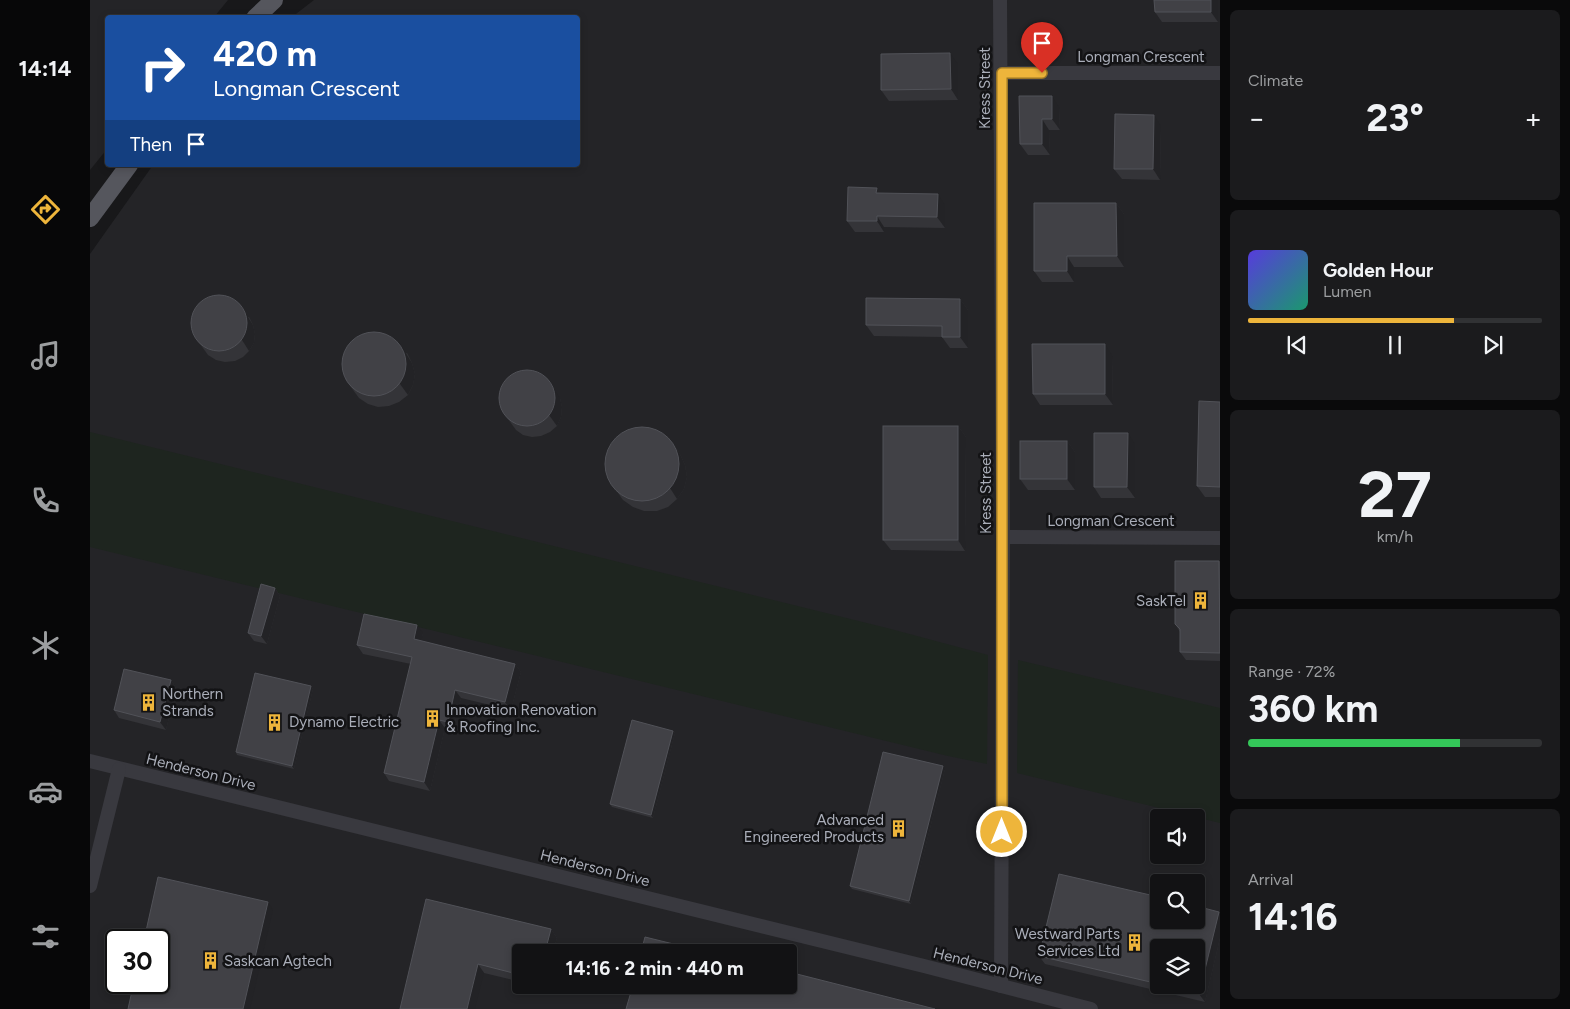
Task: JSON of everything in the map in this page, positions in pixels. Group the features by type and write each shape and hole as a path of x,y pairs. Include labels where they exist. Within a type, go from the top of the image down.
{"main road":[{"path":"258,15 274,0"},
{"path":"90,218 128,167"}],"street":[{"name":"Kress Street","path":"1000,0 1002,73 1003,537 1002,986"},
{"name":"Longman Crescent","path":"1002,73 1220,73"},
{"name":"Longman Crescent","path":"1003,537 1220,538"},
{"name":"Henderson Drive","path":"90,761 1091,1009"},
{"path":"90,886 119,769"}],"shaded area":[{"path":"90,0 228,0 216,15 105,15 105,151 90,170"},
{"path":"314,0 1220,0 1220,1009 90,1009 90,254 152,167 580,167 580,15 295,15"},
{"path":"90,432 887,628 988,655 987,764 90,547"},
{"path":"1018,660 1220,708 1220,823 1205,819 1205,809 1163,809 1017,773"}],"building":[{"path":"1154,0 1211,0 1211,12 1155,12"},
{"path":"950,53 951,89 881,90 881,54"},
{"path":"1019,96 1052,96 1052,119 1042,119 1042,144 1020,144"},
{"path":"1115,114 1154,115 1153,169 1114,169"},
{"path":"848,187 877,188 876,193 938,194 937,217 877,216 877,221 847,221"},
{"path":"1034,203 1116,203 1117,256 1067,256 1067,271 1034,271"},
{"path":"219,295 230,297 239,303 245,312 247,323 245,334 239,343 230,349 219,351 208,349 199,343 193,334 191,323 193,312 199,303 208,297"},
{"path":"866,298 960,299 960,337 942,337 942,326 866,325"},
{"path":"368,332 380,332 397,341 404,352 406,364 404,376 397,387 380,396 368,396 356,391 347,382 342,370 342,358 347,346 356,337"},
{"path":"1032,344 1105,344 1105,394 1033,394"},
{"path":"527,370 538,372 547,378 553,387 555,398 553,409 547,418 538,424 527,426 516,424 507,418 501,409 499,398 501,387 507,378 516,372"},
{"path":"1199,401 1220,402 1220,487 1197,486"},
{"path":"883,426 958,426 958,540 883,540"},
{"path":"642,427 656,430 668,438 676,450 679,464 676,478 668,490 656,498 642,501 628,498 616,490 608,478 605,464 608,450 616,438 628,430"},
{"path":"1094,433 1128,433 1127,487 1094,487"},
{"path":"1020,441 1067,441 1067,479 1020,479"},
{"name":"SaskTel","path":"1175,561 1219,561 1220,653 1180,652 1180,629 1175,624"},
{"path":"261,584 275,588 261,636 248,633"},
{"name":"Innovation Renovation & Roofing Inc.","path":"364,614 417,625 414,639 515,664 505,702 455,690 448,722 439,720 424,782 384,773 412,657 357,645"},
{"name":"Northern Strands","path":"124,669 171,680 160,722 114,710"},
{"name":"Dynamo Electric","path":"255,673 311,686 292,766 236,752"},
{"path":"632,720 673,731 651,815 610,804"},
{"name":"Advanced Engineered Products","path":"883,752 943,766 909,901 850,886"},
{"name":"Westward Parts Services Ltd","path":"1059,874 1150,895 1150,929 1205,929 1205,908 1219,912 1205,969 1205,939 1150,939 1150,982 1039,956"},
{"name":"Saskcan Agtech","path":"158,877 268,902 243,1009 128,1009 131,994 170,994 170,929 146,929"},
{"path":"426,899 551,929 547,944 512,944 512,973 478,964 467,1009 400,1009"},
{"path":"645,937 673,944 643,944"},
{"path":"797,974 935,1009 626,1009 630,994 797,994"}],"place":[{"name":"SaskTel","path":"1200,601"},
{"name":"Northern Strands","path":"148,703"},
{"name":"Innovation Renovation & Roofing Inc.","path":"432,719"},
{"name":"Dynamo Electric","path":"275,722"},
{"name":"Advanced Engineered Products","path":"898,829"},
{"name":"Westward Parts Services Ltd","path":"1134,943"},
{"name":"Saskcan Agtech","path":"210,961"}],"route":[{"path":"1002,832 1002,73 1042,73"}]}
